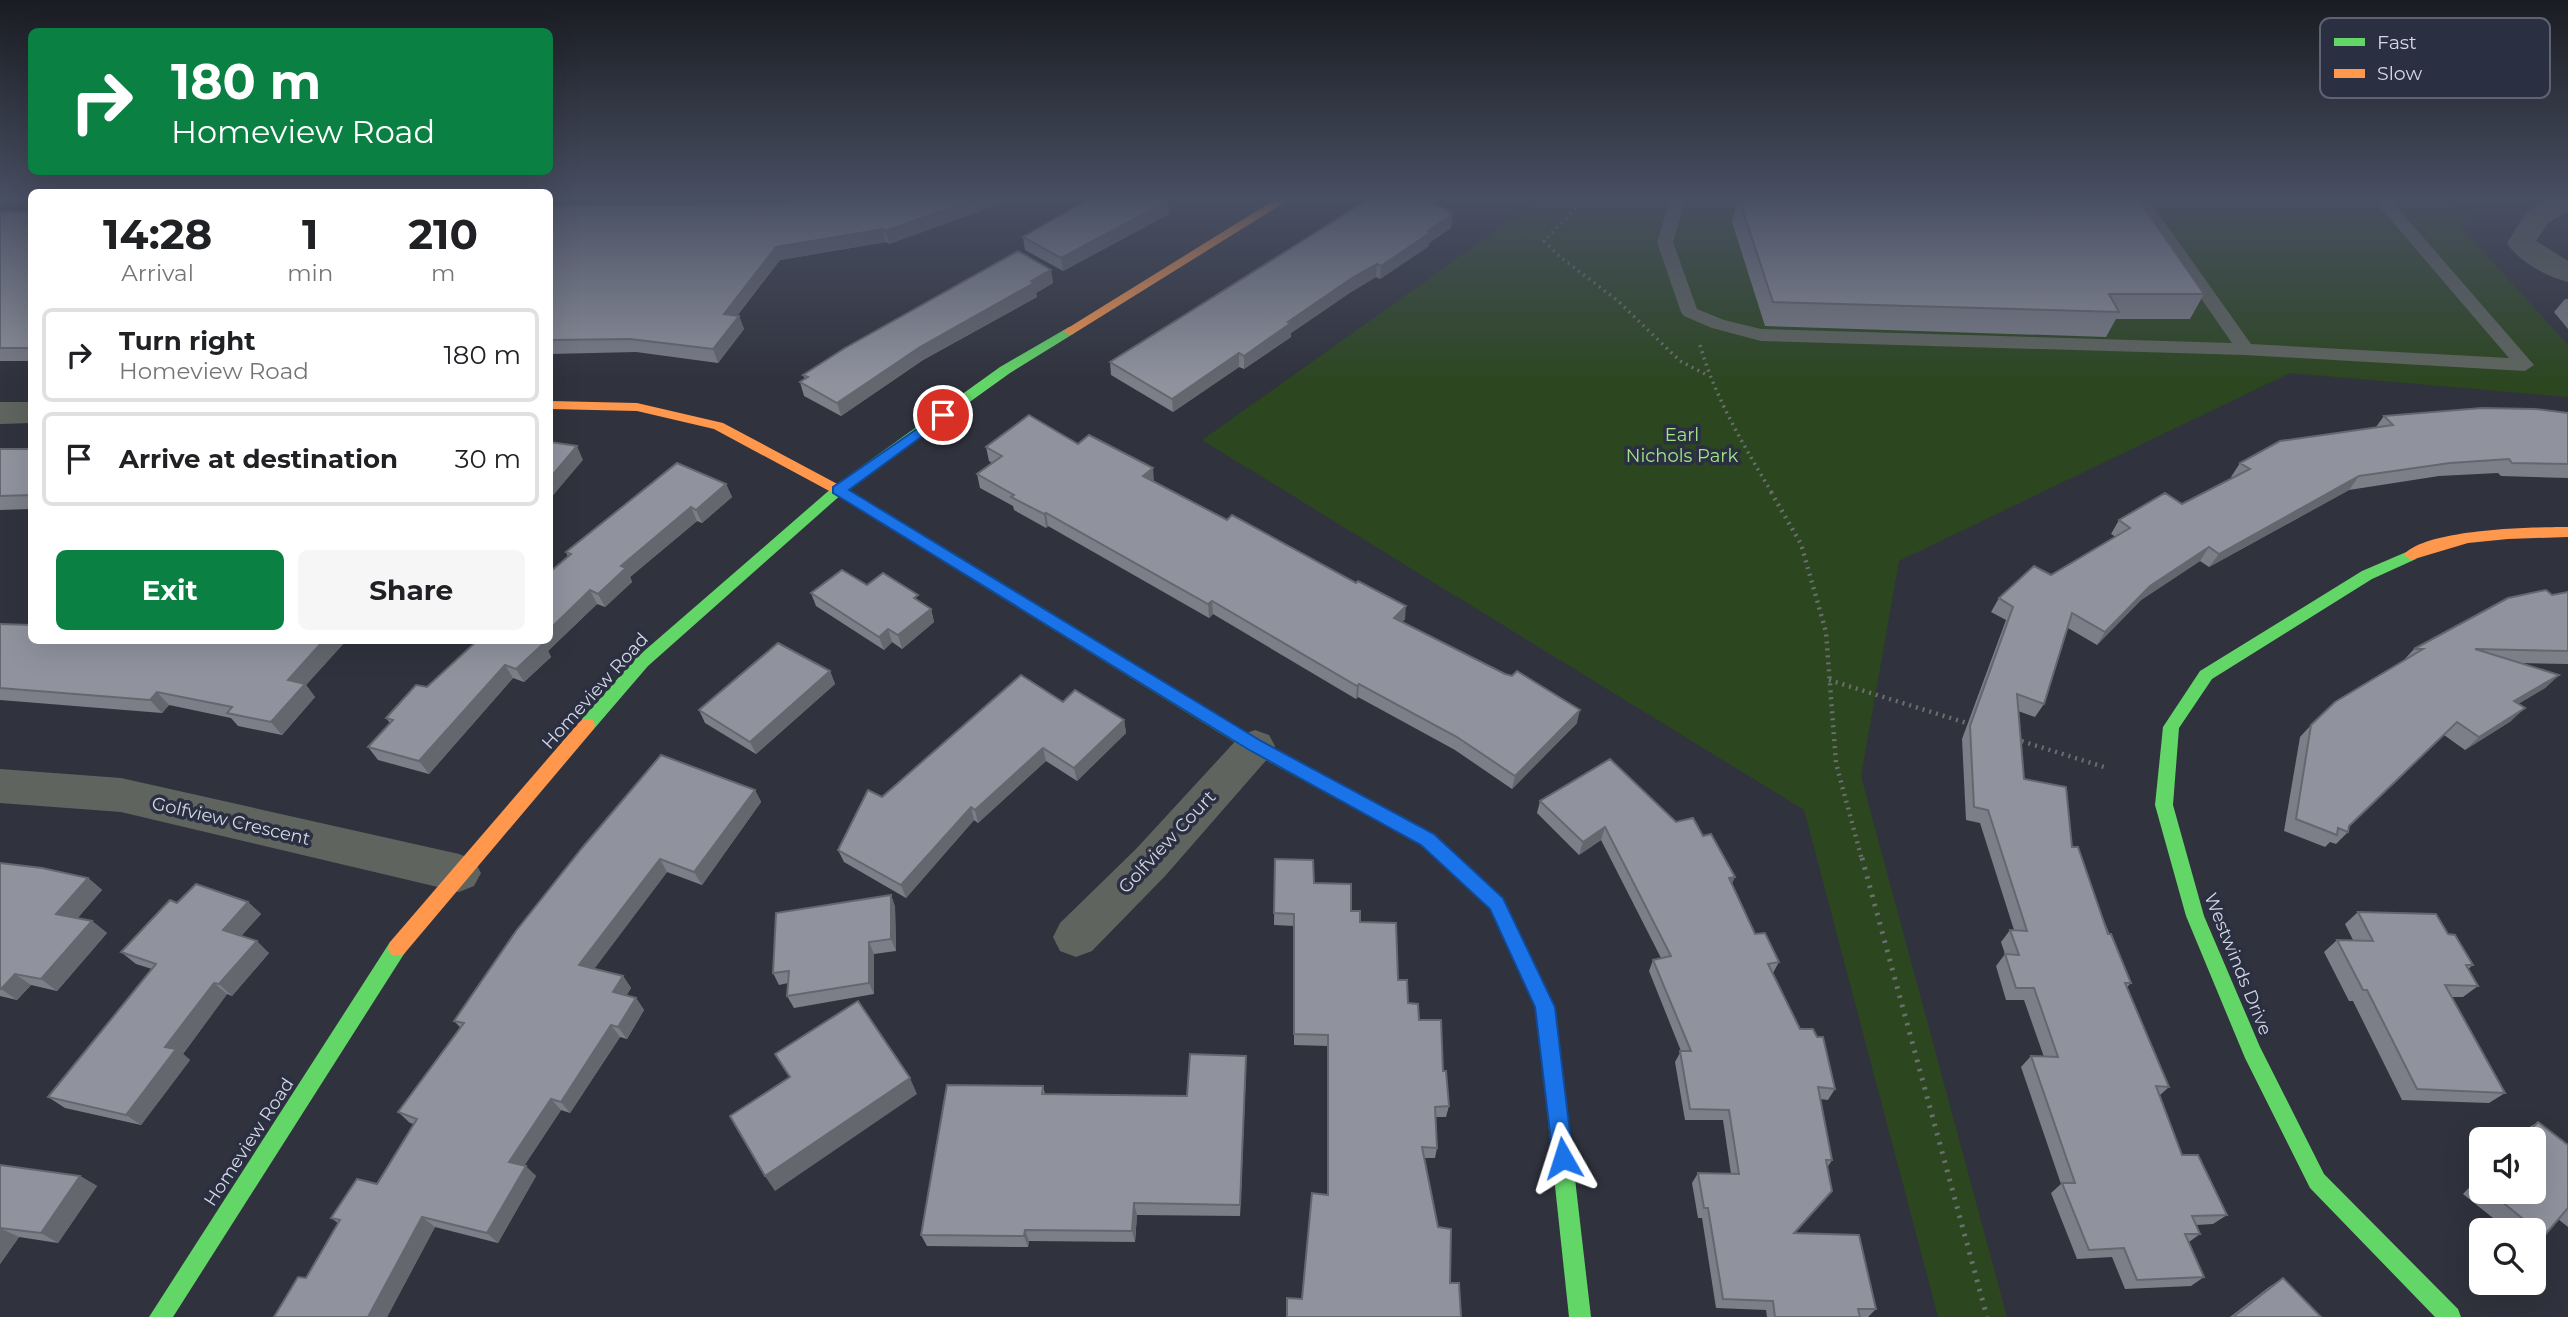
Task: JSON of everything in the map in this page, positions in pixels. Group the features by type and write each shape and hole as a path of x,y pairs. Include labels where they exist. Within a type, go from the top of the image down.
{"street":[{"name":"Homeview Road","path":"160,1317 402,939 642,662 838,490 1005,370 1184,260"},
{"path":"2543,260 2568,274"},
{"path":"553,405 637,407 718,426 838,490 1255,746 1427,839 1497,904 1545,1007 1580,1317"},
{"path":"0,413 28,412"},
{"name":"Westwinds Drive","path":"2450,1317 2317,1181 2252,1052 2195,916 2164,805 2171,727 2206,675 2367,575 2434,544 2522,531 2568,532"},
{"name":"Golfview Court","path":"1076,937 1151,862 1255,746"},
{"name":"Golfview Crescent","path":"0,786 121,795 459,873"}],"lane":[{"path":"1672,260 1690,312 1718,324 1760,335 2245,349 2525,365 2434,260"},
{"path":"2183,260 2245,349"}],"path":[{"path":"1565,260 1618,301 1680,361 1709,376"},
{"path":"1690,312 1709,376 1741,441 1801,544 1826,632 1836,763 1987,1317"},
{"path":"1829,680 1975,726"},
{"path":"2001,734 2107,768"}],"green space":[{"name":"Earl Nichols Park","path":"1455,260 2491,260 2568,345 2568,397 2290,373 1899,561 1861,776 2007,1317 1938,1317 1804,810 1202,440"}],"building":[{"path":"0,260 28,260 28,348 0,348"},
{"path":"553,260 766,260 724,314 739,316 713,349 630,339 553,340"},
{"path":"1001,260 1034,260 1051,270 1031,281 1034,283 920,347 837,403 800,382 808,377 803,375 845,348"},
{"path":"1271,260 1389,260 1352,278 1244,356 1239,353 1172,399 1110,362"},
{"path":"1759,260 2181,260 2204,294 2109,294 2119,312 1773,302"},
{"path":"2482,408 2568,413 2568,464 2512,463 2509,459 2450,463 2359,476 2219,554 2209,547 2150,586 2105,632 2072,613 2044,704 2017,694 2024,779 2066,787 2072,847 2078,847 2108,934 2111,934 2131,983 2125,983 2169,1087 2156,1086 2182,1155 2198,1155 2227,1215 2192,1216 2200,1234 2185,1234 2204,1277 2137,1280 2124,1248 2089,1250 2062,1183 2075,1183 2031,1056 2058,1057 2034,988 2016,988 2005,954 2019,955 2010,930 2027,931 1988,810 1974,807 1970,726 2013,607 1999,598 2034,566 2051,575 2130,528 2119,520 2165,493 2182,504 2250,469 2240,463 2280,441 2393,425 2384,416"},
{"path":"1029,415 1078,444 1089,435 1153,468 1143,476 1227,520 1232,515 1356,583 1358,581 1406,606 1394,618 1505,674 1512,676 1517,671 1580,710 1515,776 1457,737 1359,684 1357,686 1212,601 1208,604 1046,513 1011,497 1014,495 977,474 1002,456 986,447"},
{"path":"553,442 577,446 553,474"},
{"path":"0,449 28,449 28,495 0,496"},
{"path":"677,463 726,484 696,510 691,507 621,566 626,568 598,594 590,590 553,626 553,569 571,554 566,552"},
{"path":"842,570 867,585 883,573 918,595 914,598 931,609 898,635 888,629 879,637 811,593"},
{"path":"2546,590 2552,595 2568,592 2568,651 2475,649 2559,675 2514,701 2525,708 2479,737 2457,722 2349,826 2348,832 2338,828 2337,835 2296,819 2311,725 2335,702 2423,649 2414,649 2508,598"},
{"path":"0,624 28,625 28,644 320,644 288,680 305,684 271,722 227,713 232,707 157,692 150,700 0,688"},
{"path":"778,643 830,671 750,742 699,710"},
{"path":"474,644 543,644 516,669 505,665 419,761 368,747 393,720 386,718 416,685 427,687"},
{"path":"1021,675 1063,702 1075,690 1124,720 1074,768 1043,748 975,810 971,807 901,885 838,850 868,790 882,797"},
{"path":"661,755 755,790 694,872 660,859 579,965 623,976 613,992 636,998 618,1027 611,1025 561,1102 551,1099 509,1162 526,1166 487,1233 422,1217 368,1317 274,1317 298,1277 306,1278 340,1220 331,1218 357,1179 377,1184 417,1119 398,1112 464,1023 454,1021 516,931"},
{"path":"1610,759 1676,822 1693,818 1703,836 1711,834 1735,877 1729,878 1755,934 1765,933 1779,962 1768,964 1800,1029 1813,1029 1817,1037 1823,1037 1835,1089 1818,1087 1832,1160 1826,1160 1832,1191 1794,1233 1859,1235 1876,1309 1858,1309 1860,1317 1775,1317 1773,1301 1723,1299 1708,1208 1704,1208 1698,1173 1739,1174 1729,1110 1690,1109 1680,1051 1691,1051 1653,960 1671,956 1605,827 1583,842 1540,801"},
{"path":"1275,859 1313,860 1314,883 1351,884 1351,911 1360,911 1360,922 1396,923 1398,980 1407,980 1408,1003 1418,1004 1419,1020 1441,1020 1443,1071 1446,1071 1449,1106 1435,1107 1437,1148 1422,1147 1438,1227 1451,1229 1450,1283 1459,1283 1461,1317 1287,1317 1287,1298 1302,1299 1312,1193 1328,1195 1328,1035 1294,1034 1294,914 1274,913"},
{"path":"0,863 42,868 88,878 56,914 92,921 41,979 15,974 1,989 0,989"},
{"path":"196,884 248,902 223,930 257,941 219,984 214,983 165,1047 176,1049 126,1115 48,1097 156,964 121,952 170,900 177,903"},
{"path":"891,895 891,939 869,942 869,983 787,996 789,971 773,973 776,913"},
{"path":"2358,912 2436,914 2448,934 2455,935 2473,965 2466,965 2478,986 2445,985 2505,1093 2417,1089 2367,990 2363,990 2337,940 2373,941"},
{"path":"858,1001 910,1078 765,1176 730,1116 790,1077 775,1054"},
{"path":"1190,1054 1246,1056 1240,1205 1134,1203 1132,1231 1025,1230 1024,1236 921,1235 947,1085 1043,1086 1042,1094 1187,1096"},
{"path":"2546,1128 2568,1145 2568,1208 2546,1234 2546,1218 2522,1218 2505,1204 2546,1204"},
{"path":"0,1165 80,1176 41,1233 0,1228"},
{"path":"2283,1278 2321,1317 2233,1317"}],"traffic: fast":[{"path":"587,725 642,662 838,490 1005,370 1069,331"},
{"path":"936,550 1255,746 1358,802"},
{"path":"2411,555 2367,575 2206,675 2171,727 2164,805 2195,916 2252,1052 2317,1181 2450,1317"},
{"path":"160,1317 397,948"},
{"path":"1555,1092 1580,1317"}],"traffic: slow":[{"path":"1069,331 1184,260"},
{"path":"553,405 637,407 718,426 838,490 936,550"},
{"path":"2411,555 2448,542 2488,535 2568,532"},
{"path":"397,948 587,725"},
{"path":"1358,802 1427,839 1497,904 1545,1007 1555,1092"}],"route":[{"path":"943,415 838,490 1255,746 1427,839 1497,904 1545,1007 1563,1158"}]}
